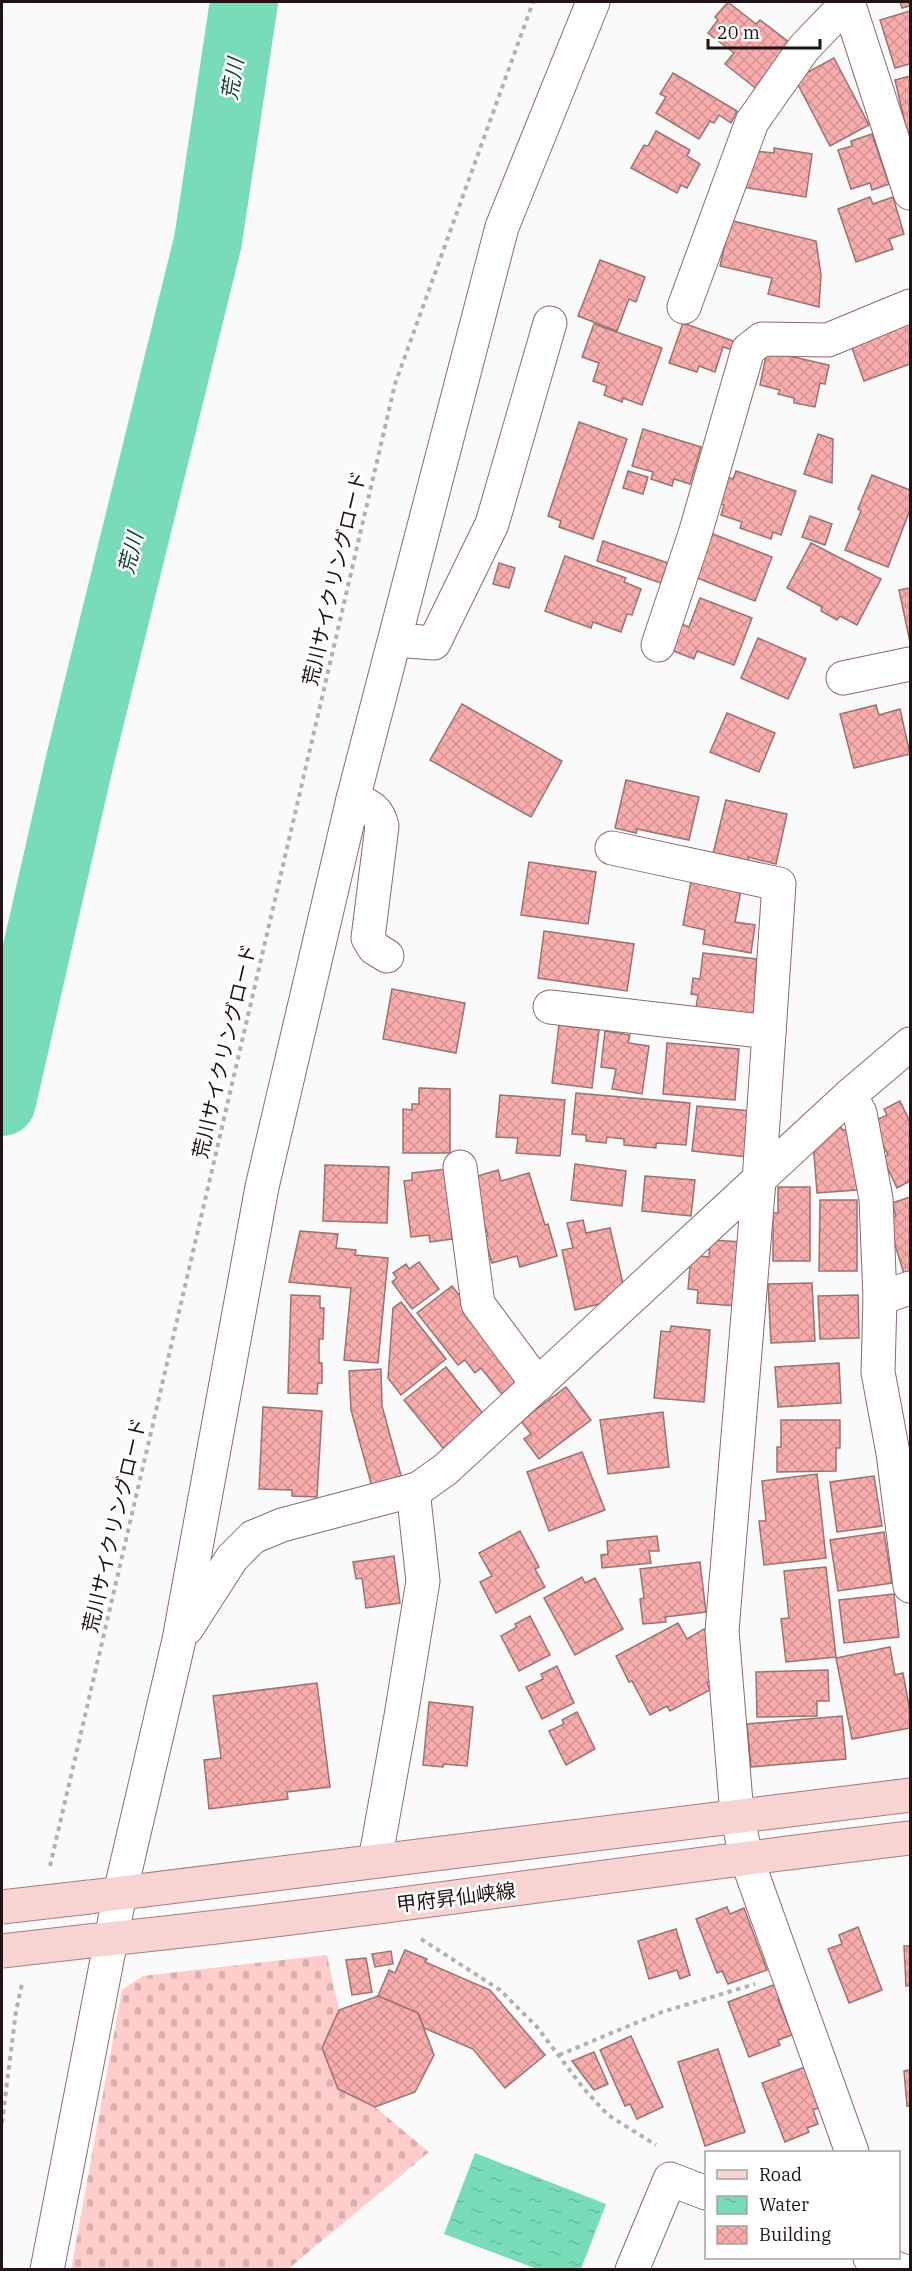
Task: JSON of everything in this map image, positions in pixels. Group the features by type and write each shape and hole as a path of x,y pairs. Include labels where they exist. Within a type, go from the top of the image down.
{"main road":[{"path":"2,1907 910,1795"},
{"name":"甲府昇仙峡線","path":"2,1951 515,1890 746,1857 910,1838"}],"street":[{"path":"47,2270 101,1940 105,1895 179,1640 262,1188 353,799 502,227 593,2"},
{"path":"684,308 752,122 804,48 848,2 904,145 910,193"},
{"path":"658,645 695,534 748,350 762,339 828,340 910,306"},
{"path":"395,640 434,643 488,534 550,323"},
{"path":"843,678 910,664"},
{"path":"353,799 372,808 380,815 382,826 368,938 374,948 387,956"},
{"path":"612,848 779,885 759,1181 722,1631 738,1815 746,1857 852,2151"},
{"path":"549,1007 769,1032"},
{"path":"179,1640 232,1558 253,1537 282,1525 418,1489 446,1469 850,1095 910,1044"},
{"path":"850,1095 860,1113 876,1198 880,1298 878,1372 902,1450 910,1586"},
{"path":"460,1167 478,1304 538,1385"},
{"path":"880,1298 910,1288"},
{"path":"375,1861 423,1581 412,1491"},
{"path":"632,2270 670,2179 705,2193"}],"path":[{"name":"荒川サイクリングロード","path":"49,1869 395,384 533,2"},
{"path":"373,1907 500,1990 537,2027 584,2090 608,2115 657,2146 670,2179"},
{"path":"559,2055 662,2012 788,1974"},
{"path":"2,2123 16,2011 24,1978"}],"green space":[{"path":"327,1955 339,2010 322,2048 338,2088 375,2107 429,2152 288,2269 71,2270 122,1990 143,1976"}],"water":[{"path":"475,2153 606,2204 581,2269 537,2269 444,2234"}],"building":[{"path":"728,2 756,24 760,20 794,46 759,91 725,64 734,53 708,33 718,20 715,17"},
{"path":"900,2 910,2 910,6 902,8"},
{"path":"910,11 910,64 895,68 880,20"},
{"path":"834,58 869,125 830,146 795,79"},
{"path":"673,73 737,111 731,123 719,115 714,123 710,121 699,139 656,113 666,97 660,94"},
{"path":"910,76 910,131 907,132 895,80"},
{"path":"656,131 690,150 687,156 700,164 687,188 681,185 677,193 631,168 644,145 648,146"},
{"path":"872,134 889,184 872,190 870,183 851,189 838,150 852,146 851,141"},
{"path":"774,148 812,154 806,197 742,187 753,151 774,153"},
{"path":"870,197 873,204 893,197 904,234 889,239 893,249 856,262 838,209"},
{"path":"725,219 816,241 821,275 819,307 768,294 772,278 720,266 726,240"},
{"path":"600,260 645,277 636,302 629,299 617,331 578,316"},
{"path":"683,323 736,342 733,350 723,347 715,372 699,366 697,372 669,363"},
{"path":"910,323 910,364 864,381 849,340"},
{"path":"594,324 662,348 642,405 623,398 622,402 604,395 607,386 593,381 599,363 582,357"},
{"path":"767,351 829,365 825,384 820,383 815,407 794,403 794,398 778,394 780,390 760,385"},
{"path":"579,422 627,439 593,539 559,527 561,521 548,516"},
{"path":"643,429 701,447 690,484 674,479 672,486 651,479 653,472 632,466"},
{"path":"818,434 833,439 832,483 804,474"},
{"path":"628,471 648,477 643,494 623,488"},
{"path":"736,471 796,491 781,535 773,532 771,539 740,528 742,522 721,515 724,505 717,503 726,477 733,479"},
{"path":"872,475 910,490 910,510 888,567 845,550 861,511 858,509"},
{"path":"810,516 832,524 825,545 802,537"},
{"path":"713,534 772,557 755,601 695,577"},
{"path":"603,541 668,563 661,583 597,561"},
{"path":"811,543 881,579 857,625 840,616 837,620 821,611 822,607 787,588"},
{"path":"565,556 626,578 624,582 641,589 632,615 627,614 621,632 593,622 591,628 545,611"},
{"path":"499,563 515,568 509,588 493,584"},
{"path":"910,588 910,642 899,590"},
{"path":"700,598 752,618 734,665 697,651 694,659 671,650 681,624 689,627"},
{"path":"758,638 806,659 788,699 741,678"},
{"path":"462,704 562,761 531,817 430,760"},
{"path":"876,705 879,715 900,709 910,754 854,768 840,714"},
{"path":"727,713 775,733 759,772 710,752"},
{"path":"626,780 699,797 689,840 637,829 636,833 615,828"},
{"path":"726,800 787,814 776,864 748,857 749,862 713,854"},
{"path":"529,862 596,872 588,924 521,915"},
{"path":"691,881 741,890 735,922 755,925 751,953 703,944 705,930 683,925"},
{"path":"544,931 634,944 627,991 538,978"},
{"path":"703,953 757,959 755,1015 696,1008 698,995 691,994 693,978 700,979"},
{"path":"392,989 465,1003 456,1053 383,1039"},
{"path":"559,1025 599,1030 592,1088 552,1083"},
{"path":"605,1031 630,1035 628,1043 649,1046 642,1094 612,1089 616,1069 601,1067"},
{"path":"667,1043 739,1049 735,1100 663,1094"},
{"path":"419,1088 450,1089 450,1153 403,1153 403,1109 412,1110 412,1104 419,1104"},
{"path":"576,1093 690,1103 686,1145 656,1143 656,1148 624,1145 624,1139 607,1137 606,1143 586,1141 586,1135 572,1134"},
{"path":"500,1095 565,1100 560,1156 516,1153 518,1138 496,1137"},
{"path":"900,1101 910,1122 910,1181 897,1188 883,1158 888,1155 872,1122 887,1115 884,1109"},
{"path":"697,1106 751,1111 747,1157 692,1151"},
{"path":"836,1122 843,1130 854,1130 857,1190 817,1193 813,1141"},
{"path":"575,1164 626,1171 622,1206 571,1200"},
{"path":"325,1165 389,1167 387,1223 323,1221"},
{"path":"446,1169 458,1232 451,1233 452,1239 430,1242 429,1235 411,1237 404,1181 412,1180 412,1173"},
{"path":"498,1170 501,1181 529,1173 557,1256 520,1267 517,1256 492,1263 484,1237 488,1236 471,1178"},
{"path":"645,1176 695,1180 691,1216 642,1211"},
{"path":"778,1187 810,1187 810,1261 773,1261 773,1213 778,1213"},
{"path":"910,1197 910,1272 904,1274 889,1225 894,1224 892,1217 896,1216 892,1203"},
{"path":"820,1200 857,1200 857,1271 819,1271"},
{"path":"583,1220 586,1233 610,1228 625,1292 607,1296 608,1302 575,1310 562,1250 573,1248 567,1223"},
{"path":"300,1231 338,1234 336,1248 356,1250 355,1255 388,1258 378,1363 344,1360 351,1288 289,1282"},
{"path":"710,1240 742,1242 736,1306 697,1303 698,1290 688,1289 691,1255 709,1257"},
{"path":"419,1262 439,1289 412,1309 392,1282 397,1278 393,1273 406,1264 409,1269"},
{"path":"812,1283 815,1341 771,1343 768,1284"},
{"path":"452,1286 527,1381 505,1398 481,1368 475,1373 465,1360 458,1365 417,1313"},
{"path":"291,1295 320,1296 320,1308 324,1308 323,1339 319,1339 322,1383 318,1383 317,1394 288,1393"},
{"path":"858,1295 859,1338 820,1339 818,1296"},
{"path":"401,1302 446,1359 401,1395 388,1378 393,1308"},
{"path":"671,1326 710,1330 704,1402 654,1398 661,1331 670,1332"},
{"path":"839,1363 841,1403 778,1407 775,1367"},
{"path":"446,1367 484,1415 443,1448 404,1400"},
{"path":"381,1369 382,1406 402,1479 372,1487 351,1410 349,1371"},
{"path":"566,1387 591,1420 539,1459 524,1439 531,1434 521,1421"},
{"path":"263,1407 322,1411 317,1497 292,1496 292,1490 259,1489"},
{"path":"663,1412 669,1467 608,1474 600,1420"},
{"path":"781,1420 840,1420 840,1448 836,1448 836,1471 777,1472 777,1447 781,1447"},
{"path":"582,1452 605,1510 549,1531 527,1472"},
{"path":"817,1474 826,1558 764,1565 759,1521 766,1521 762,1481"},
{"path":"874,1476 882,1526 837,1532 830,1482"},
{"path":"520,1531 539,1567 535,1569 545,1587 496,1613 480,1582 492,1576 479,1553"},
{"path":"884,1532 892,1583 838,1591 830,1540"},
{"path":"657,1536 659,1551 649,1551 651,1563 602,1568 601,1555 608,1554 607,1541"},
{"path":"394,1556 400,1603 366,1608 362,1578 356,1579 353,1562"},
{"path":"700,1562 706,1612 665,1617 666,1622 643,1624 640,1599 644,1598 640,1569"},
{"path":"826,1567 836,1657 786,1662 781,1619 789,1618 784,1571"},
{"path":"582,1577 585,1583 595,1578 623,1629 575,1655 544,1598"},
{"path":"894,1594 899,1637 844,1643 839,1600"},
{"path":"530,1616 550,1655 519,1671 501,1636 517,1627 515,1624"},
{"path":"678,1623 687,1639 704,1629 712,1643 713,1679 707,1683 710,1690 670,1711 667,1706 650,1715 616,1656"},
{"path":"890,1647 895,1675 903,1673 910,1711 910,1728 852,1739 836,1658"},
{"path":"557,1666 574,1703 542,1719 526,1687 543,1679 541,1674"},
{"path":"828,1670 829,1701 817,1701 817,1716 757,1717 756,1672"},
{"path":"317,1683 330,1787 287,1792 288,1799 209,1809 204,1760 221,1758 213,1696"},
{"path":"429,1702 473,1707 467,1766 423,1765"},
{"path":"577,1712 595,1749 566,1765 549,1731 564,1724 562,1720"},
{"path":"842,1716 846,1759 751,1767 747,1724"},
{"path":"727,1907 730,1914 744,1908 767,1970 728,1984 722,1971 717,1973 696,1919"},
{"path":"858,1927 882,1990 849,2003 828,1949 842,1944 839,1935"},
{"path":"676,1929 690,1975 680,1979 677,1970 649,1979 638,1941"},
{"path":"904,1946 910,1946 910,1985 906,1986"},
{"path":"405,1950 427,1959 425,1962 490,1990 545,2055 505,2088 473,2049 424,2028 418,2013 378,1996 389,1970 395,1973"},
{"path":"391,1951 393,1964 375,1967 372,1954"},
{"path":"366,1958 372,1992 352,1995 346,1960"},
{"path":"776,1984 782,1997 778,1999 792,2035 778,2040 780,2045 749,2057 728,2002"},
{"path":"378,1996 418,2013 434,2055 415,2092 375,2107 338,2089 322,2048 339,2010"},
{"path":"631,2036 663,2107 637,2119 630,2104 625,2106 600,2050"},
{"path":"718,2049 745,2132 705,2146 678,2062"},
{"path":"594,2052 608,2084 594,2090 572,2061"},
{"path":"805,2067 820,2107 813,2110 818,2124 807,2128 809,2132 785,2142 762,2083"},
{"path":"910,2070 910,2106 907,2106 904,2071"}],"waterway":[{"name":"荒川","path":"2,1102 79,764 208,241 244,2"}]}
